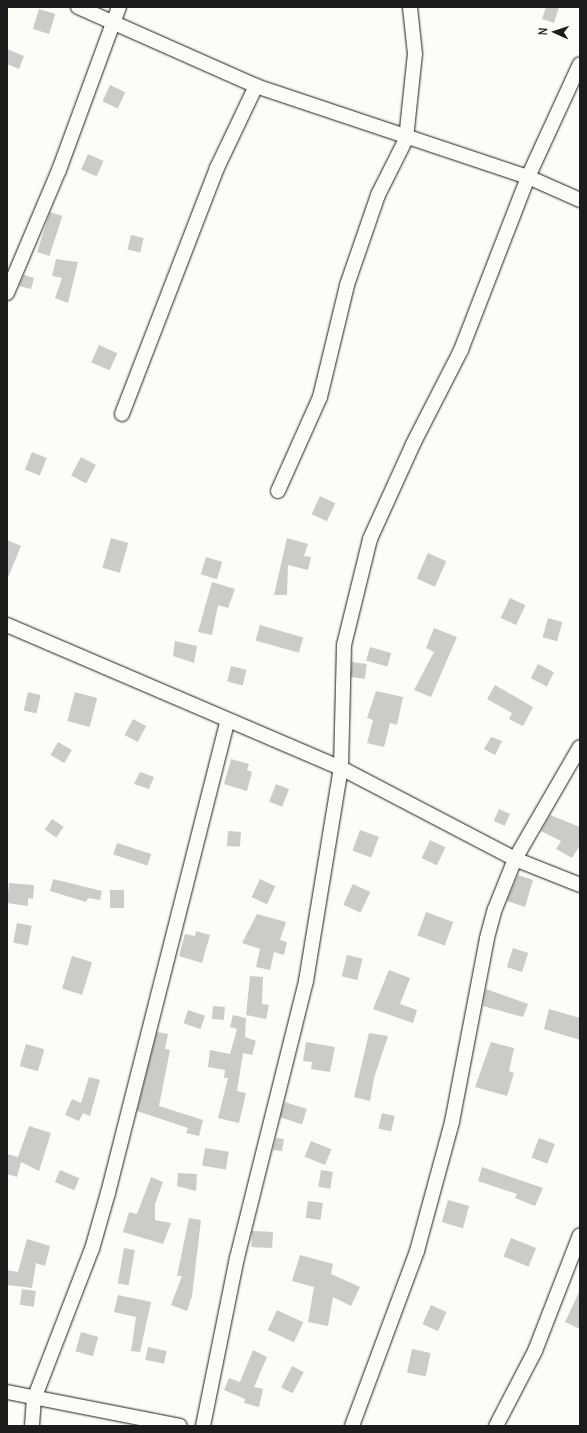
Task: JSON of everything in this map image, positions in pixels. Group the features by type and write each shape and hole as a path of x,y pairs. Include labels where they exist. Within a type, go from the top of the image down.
{"street":[{"path":"78,7 256,86 406,139 528,177 580,200"},
{"path":"7,293 116,23 119,7"},
{"path":"278,491 320,397 347,285 378,195 406,139 415,54 410,7"},
{"path":"203,1426 237,1258 306,981 341,768 344,645 370,540 412,444 461,350 528,177 580,64"},
{"path":"122,414 218,168 256,86"},
{"path":"7,625 227,721 341,768 514,859 580,885"},
{"path":"32,1426 34,1399 92,1249 227,721"},
{"path":"352,1426 418,1251 464,1072 487,938 514,859 580,747"},
{"path":"496,1426 535,1351 580,1235"},
{"path":"7,1392 34,1399 180,1426"}],"building":[{"path":"546,7 559,7 554,23 542,19"},
{"path":"39,9 55,14 49,34 33,29"},
{"path":"7,49 24,56 19,69 7,64"},
{"path":"110,85 125,92 118,108 102,101"},
{"path":"88,154 104,161 97,176 81,170"},
{"path":"50,212 62,216 49,256 37,252"},
{"path":"131,235 144,238 140,253 128,250"},
{"path":"56,259 78,262 68,303 55,298 62,278 52,276"},
{"path":"24,275 34,278 31,289 19,286"},
{"path":"99,345 117,353 110,370 91,362"},
{"path":"32,452 47,458 40,476 25,470"},
{"path":"81,457 96,465 86,484 71,476"},
{"path":"320,496 335,503 327,521 312,514"},
{"path":"111,538 128,543 120,573 102,568"},
{"path":"287,538 308,544 304,556 311,557 308,570 288,565 287,595 274,595"},
{"path":"7,540 21,546 7,580"},
{"path":"428,553 446,561 435,587 417,579"},
{"path":"206,557 222,562 217,579 201,574"},
{"path":"212,582 235,589 228,608 218,605 212,635 198,632"},
{"path":"510,598 525,605 516,625 501,618"},
{"path":"548,618 562,622 557,641 542,637"},
{"path":"260,625 303,637 299,653 256,640"},
{"path":"434,628 457,637 431,697 414,690 434,652 426,648"},
{"path":"175,641 197,646 194,663 173,656"},
{"path":"370,647 391,653 387,667 366,660"},
{"path":"352,662 367,664 365,679 350,677"},
{"path":"538,664 554,672 547,686 531,678"},
{"path":"231,666 247,670 243,685 227,682"},
{"path":"495,685 533,707 523,726 509,719 512,713 487,699"},
{"path":"376,691 403,697 397,725 390,723 384,747 367,743 373,720 367,718"},
{"path":"28,692 41,695 36,713 24,711"},
{"path":"75,692 97,698 89,727 67,721"},
{"path":"133,719 146,726 138,742 125,735"},
{"path":"491,737 502,741 495,755 484,749"},
{"path":"58,742 72,750 64,763 50,755"},
{"path":"231,759 249,764 247,770 252,772 247,791 224,784"},
{"path":"140,772 154,777 149,789 134,784"},
{"path":"276,784 289,789 282,807 269,802"},
{"path":"499,809 510,814 505,826 494,821"},
{"path":"550,815 580,827 580,845 572,858 556,849 561,841 541,831"},
{"path":"52,819 64,827 56,838 45,830"},
{"path":"360,830 379,837 371,858 352,851"},
{"path":"228,831 241,832 240,847 227,846"},
{"path":"430,840 445,847 437,865 422,858"},
{"path":"117,843 151,854 148,866 113,854"},
{"path":"518,875 533,880 525,907 507,901"},
{"path":"53,879 102,891 100,900 88,898 86,902 50,891"},
{"path":"260,879 275,886 267,904 252,897"},
{"path":"9,883 34,885 33,899 28,898 28,906 7,903"},
{"path":"353,884 370,892 360,913 343,905"},
{"path":"110,890 124,890 124,908 110,908"},
{"path":"426,912 453,922 445,945 417,935"},
{"path":"257,914 286,922 280,940 287,942 284,955 274,952 270,970 256,967 260,949 242,943"},
{"path":"17,923 32,926 28,945 13,943"},
{"path":"196,931 210,935 202,963 179,956 185,934 195,936"},
{"path":"513,948 528,953 522,972 507,967"},
{"path":"347,955 363,959 357,980 342,976"},
{"path":"72,956 92,962 82,995 62,989"},
{"path":"389,970 410,978 400,1004 417,1010 413,1023 373,1009"},
{"path":"250,976 263,977 262,1004 269,1005 266,1019 246,1015"},
{"path":"486,989 528,1004 523,1017 483,1006"},
{"path":"213,1006 225,1007 224,1020 212,1019"},
{"path":"549,1009 580,1018 580,1040 544,1029"},
{"path":"188,1010 205,1016 200,1029 183,1023"},
{"path":"233,1015 246,1018 245,1037 256,1041 252,1055 243,1053 237,1091 246,1093 239,1123 218,1118 228,1078 224,1078 225,1070 208,1067 210,1050 230,1054 237,1029 230,1027"},
{"path":"157,1032 168,1034 165,1049 170,1050 159,1106 203,1120 199,1136 186,1133 188,1128 137,1111"},
{"path":"369,1033 388,1036 374,1078 370,1101 354,1097"},
{"path":"306,1042 335,1047 330,1072 311,1069 312,1062 303,1061"},
{"path":"491,1042 514,1048 509,1071 514,1073 507,1096 475,1087"},
{"path":"26,1044 44,1049 38,1071 20,1066"},
{"path":"89,1077 100,1080 90,1116 83,1113 79,1121 65,1115 72,1099 81,1103"},
{"path":"285,1102 307,1109 302,1124 280,1117"},
{"path":"382,1113 395,1116 391,1132 378,1129"},
{"path":"29,1126 51,1133 39,1171 21,1162 17,1177 7,1174 7,1154 18,1157"},
{"path":"276,1138 284,1139 282,1151 273,1150"},
{"path":"539,1138 555,1144 547,1164 531,1158"},
{"path":"311,1141 331,1149 325,1165 305,1157"},
{"path":"205,1148 229,1152 226,1170 202,1166"},
{"path":"482,1167 543,1188 535,1206 515,1198 517,1194 478,1181"},
{"path":"60,1170 79,1178 74,1190 55,1182"},
{"path":"321,1170 333,1172 330,1189 318,1187"},
{"path":"178,1173 197,1174 196,1191 177,1186"},
{"path":"151,1177 163,1182 155,1204 155,1220 171,1223 163,1244 123,1232 129,1212 137,1214"},
{"path":"448,1200 469,1206 463,1228 442,1222"},
{"path":"308,1201 323,1203 320,1220 306,1218"},
{"path":"189,1218 201,1220 192,1296 187,1311 171,1305 182,1276 177,1276"},
{"path":"252,1231 273,1232 272,1248 251,1247"},
{"path":"511,1238 536,1248 529,1267 504,1257"},
{"path":"27,1239 50,1246 45,1266 36,1263 32,1288 7,1285 7,1270 18,1272"},
{"path":"124,1248 135,1250 129,1285 118,1283"},
{"path":"300,1255 333,1264 331,1274 360,1287 351,1306 333,1297 328,1326 308,1322 314,1287 292,1281"},
{"path":"22,1289 36,1291 34,1307 20,1305"},
{"path":"580,1290 580,1329 565,1322"},
{"path":"118,1295 151,1302 140,1352 131,1351 136,1317 114,1312"},
{"path":"431,1305 447,1312 438,1331 422,1324"},
{"path":"277,1310 303,1322 294,1342 268,1330"},
{"path":"81,1332 98,1337 93,1356 75,1351"},
{"path":"148,1347 167,1351 164,1364 145,1360"},
{"path":"412,1349 431,1353 426,1376 407,1372"},
{"path":"253,1350 267,1357 254,1387 263,1389 259,1407 244,1403 245,1399 224,1390 229,1378 240,1382"},
{"path":"292,1366 304,1372 293,1393 281,1387"}]}
